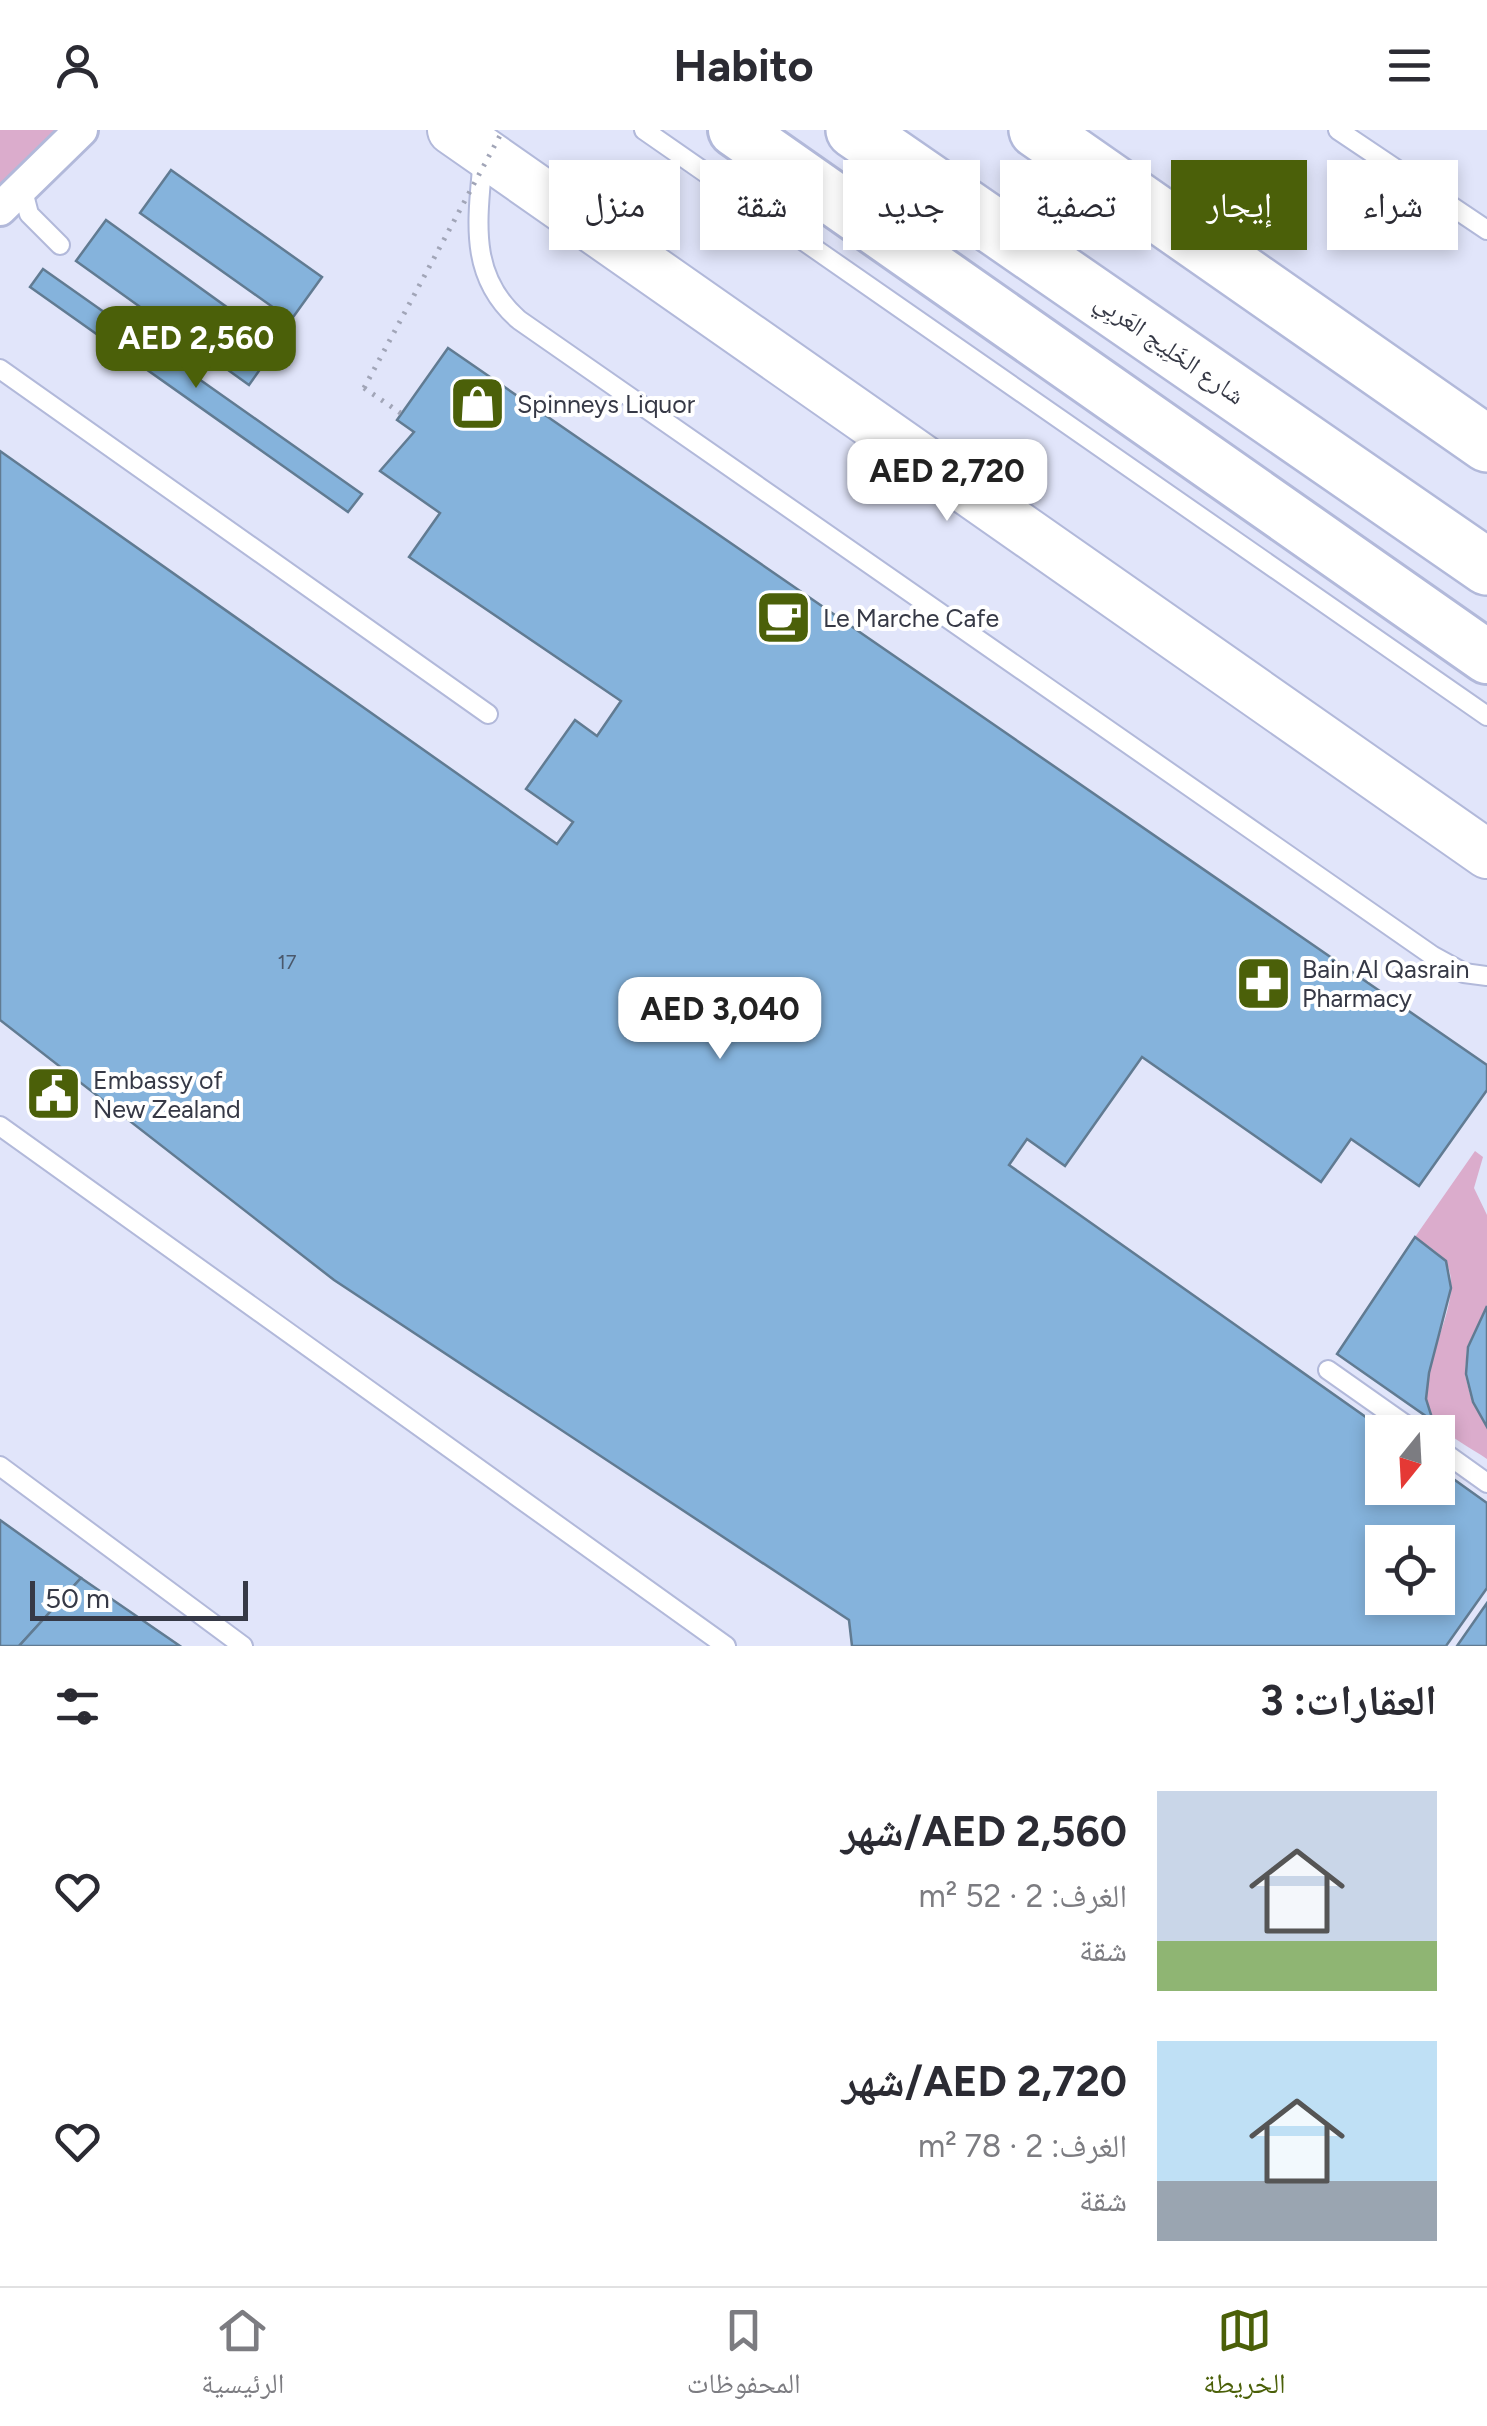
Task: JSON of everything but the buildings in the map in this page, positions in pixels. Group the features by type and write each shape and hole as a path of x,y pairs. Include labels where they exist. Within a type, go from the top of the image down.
{"highway":[{"name":"شارع الخَلِيج العَربِي","path":"854,130 1487,567"},
{"path":"1037,130 1487,444"}],"main road":[{"path":"735,130 1487,657"}],"street":[{"path":"11,198 81,130"},
{"path":"480,137 1487,854"}],"lane":[{"path":"644,130 1487,716"},
{"path":"1338,130 1487,230"},
{"path":"480,137 478,252 494,295 519,320 1433,956 1464,972 1487,976"},
{"path":"11,198 60,245"},
{"path":"0,369 488,714"},
{"path":"0,1126 726,1646"},
{"path":"1328,1370 1392,1415"},
{"path":"1455,1460 1487,1483"},
{"path":"0,1466 243,1646"}],"path":[{"path":"402,414 364,388 480,137"}],"shaded area":[{"path":"0,130 64,130 0,187"},
{"path":"1475,1151 1483,1157 1474,1188 1487,1215 1487,1305 1467,1347 1465,1375 1472,1402 1487,1428 1487,1459 1455,1438 1455,1415 1431,1415 1426,1406 1429,1367 1444,1323 1451,1280 1444,1259 1415,1237"}],"place":[{"name":"Spinneys Liquor","path":"478,404"},
{"name":"Le Marche Cafe","path":"784,618"},
{"name":"Bain Al Qasrain Pharmacy","path":"1263,983"},
{"name":"Embassy of New Zealand","path":"54,1094"}]}
